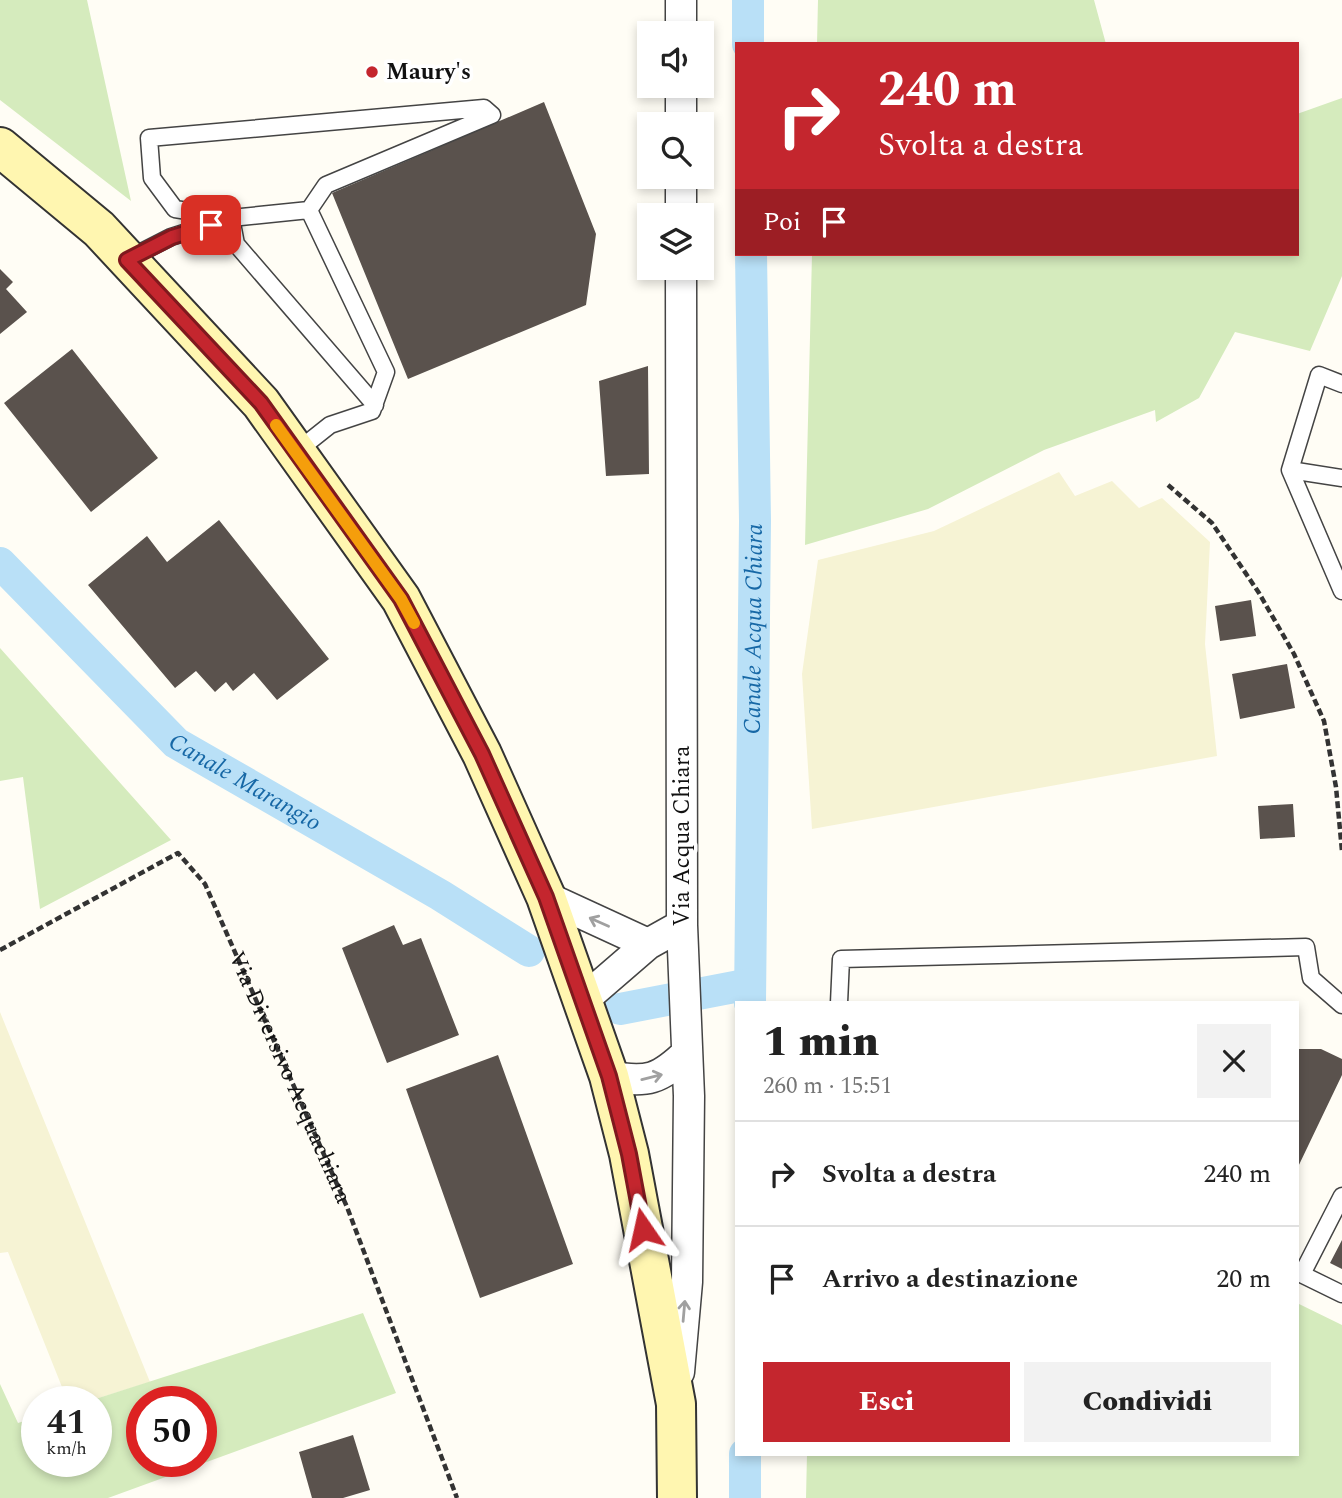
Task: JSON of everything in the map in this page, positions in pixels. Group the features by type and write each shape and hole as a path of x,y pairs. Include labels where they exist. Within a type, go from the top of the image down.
{"main road":[{"path":"0,147 99,229 261,403 401,599 482,754 546,897 609,1076 629,1154 676,1404 677,1498"}],"street":[{"path":"681,0 681,21"},
{"name":"Via Acqua Chiara","path":"676,1404 687,1282 687,1053 682,925 681,280"},
{"path":"546,897 648,944"},
{"path":"573,975 648,944 682,925"},
{"path":"609,1076 635,1082 665,1074 687,1053"}],"lane":[{"path":"127,260 172,237 231,218 309,210 326,185 492,115 484,108 149,138 152,178 175,209 231,218"},
{"path":"296,452 330,425 372,411 386,372 309,210"},
{"path":"231,218 236,244 375,405"},
{"path":"1342,384 1319,375 1290,470 1342,591"},
{"path":"1290,470 1342,478"},
{"path":"839,1001 841,959 1306,947 1311,978 1342,1005"},
{"path":"1342,1196 1299,1273 1342,1294"}],"path":[{"path":"1168,485 1212,523 1294,654 1324,721 1336,786 1342,851"},
{"name":"Via Diversivo Acquachiara","path":"0,950 178,853 205,884 347,1207 457,1498"}],"shaded area":[{"path":"1059,472 1075,496 1112,481 1139,508 1162,498 1210,542 1205,644 1217,756 812,829 802,674 818,560 934,531"},
{"path":"0,1012 150,1382 126,1386 126,1390 112,1394 112,1386 62,1386 8,1252 0,1253"}],"green space":[{"path":"0,0 87,0 131,201 0,100"},
{"path":"818,0 1094,0 1105,42 817,42"},
{"path":"1342,98 1342,276 1310,351 1235,332 1199,398 1156,422 1155,410 1044,450 928,509 805,545 812,256 1299,256 1299,113"},
{"path":"0,648 171,840 40,909 23,777 0,781"},
{"path":"1299,1304 1342,1325 1342,1498 806,1498 807,1456 1299,1456"},
{"path":"363,1313 396,1393 217,1458 217,1386 136,1386"},
{"path":"0,1384 18,1423 21,1422 21,1477 112,1477 112,1394 126,1389 126,1477 166,1477 108,1498 0,1498"}],"building":[{"path":"544,102 596,234 586,305 408,379 332,193"},
{"path":"0,269 13,282 6,289 27,312 0,334"},
{"path":"72,349 158,458 91,512 4,403"},
{"path":"648,366 649,474 606,476 599,381"},
{"path":"219,520 329,659 277,700 254,673 233,691 226,682 215,692 196,671 175,688 88,585 147,536 167,562"},
{"path":"1251,600 1256,636 1220,641 1215,606"},
{"path":"1287,664 1295,708 1240,719 1232,674"},
{"path":"1293,804 1295,837 1260,839 1258,806"},
{"path":"394,925 403,945 421,938 459,1035 387,1063 342,948"},
{"path":"1299,1049 1321,1049 1342,1059 1342,1075 1299,1165"},
{"path":"498,1055 573,1264 480,1298 406,1089"},
{"path":"1342,1240 1342,1269 1330,1263"},
{"path":"353,1435 370,1490 343,1498 312,1498 299,1452"}],"waterway":[{"name":"Canale Acqua Chiara","path":"748,0 748,42"},
{"name":"Canale Acqua Chiara","path":"750,1001 755,521 751,256"},
{"name":"Canale Marangio","path":"0,563 176,743 440,895 529,951"},
{"name":"Canale Marangio","path":"620,1009 750,984"},
{"name":"Canale Acqua Chiara","path":"745,1456 745,1498"}],"slow traffic":[{"path":"276,425 401,599 414,623"}],"place":[{"name":"Maury's","path":"372,72"}],"route":[{"path":"211,225 172,237 127,260 261,403 401,599 482,754 546,897 609,1076 629,1154 643,1229"}]}
